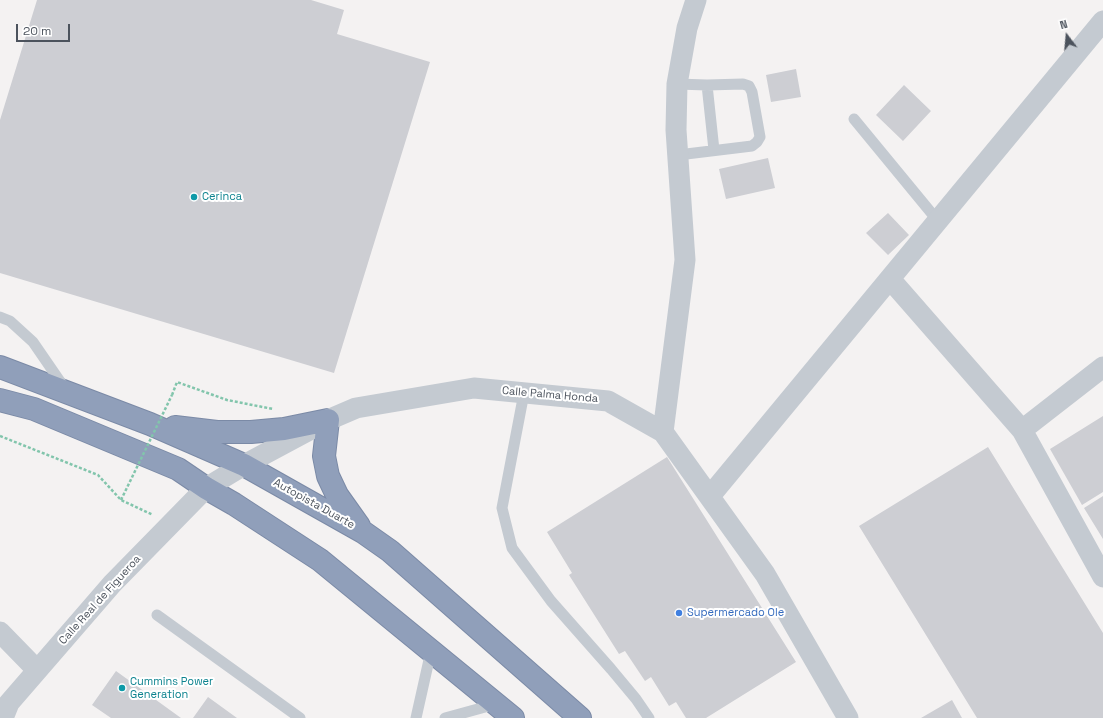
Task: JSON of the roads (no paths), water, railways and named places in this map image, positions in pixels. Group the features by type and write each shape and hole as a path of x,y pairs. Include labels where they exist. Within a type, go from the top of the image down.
{"highway":[{"name":"Autopista Duarte","path":"0,368 150,424 244,465 363,532 390,551 580,718"},
{"path":"0,400 34,409 178,469 320,560 504,711"},
{"path":"150,424 217,432 251,432 328,420 324,456 328,476 337,495 363,532"}],"street":[{"path":"663,432 685,260 676,130 677,84 687,28 696,0"},
{"path":"710,496 1103,21"},
{"path":"890,279 1022,430 1103,577"},
{"path":"1022,430 1103,367"},
{"name":"Calle Palma Honda","path":"206,488 244,465 328,420 356,408 474,388 608,401 663,432 765,574 848,718"},
{"name":"Calle Real de Figueroa","path":"4,706 112,584 206,488"},
{"path":"0,632 37,670"}],"lane":[{"path":"677,84 742,84 748,86 752,92 760,137 752,146 678,155"},
{"path":"707,85 714,150"},
{"path":"854,119 938,221"},
{"path":"0,317 10,321 33,342 68,393"},
{"path":"524,393 502,508 512,548 551,601 611,669 636,699 649,718"},
{"path":"157,615 300,718"},
{"path":"416,718 431,651"},
{"path":"445,718 504,711"}],"place":[{"name":"Cerinca","path":"194,197"},
{"name":"Supermercado Ole","path":"679,613"},
{"name":"Cummins Power Generation","path":"122,688"}]}
